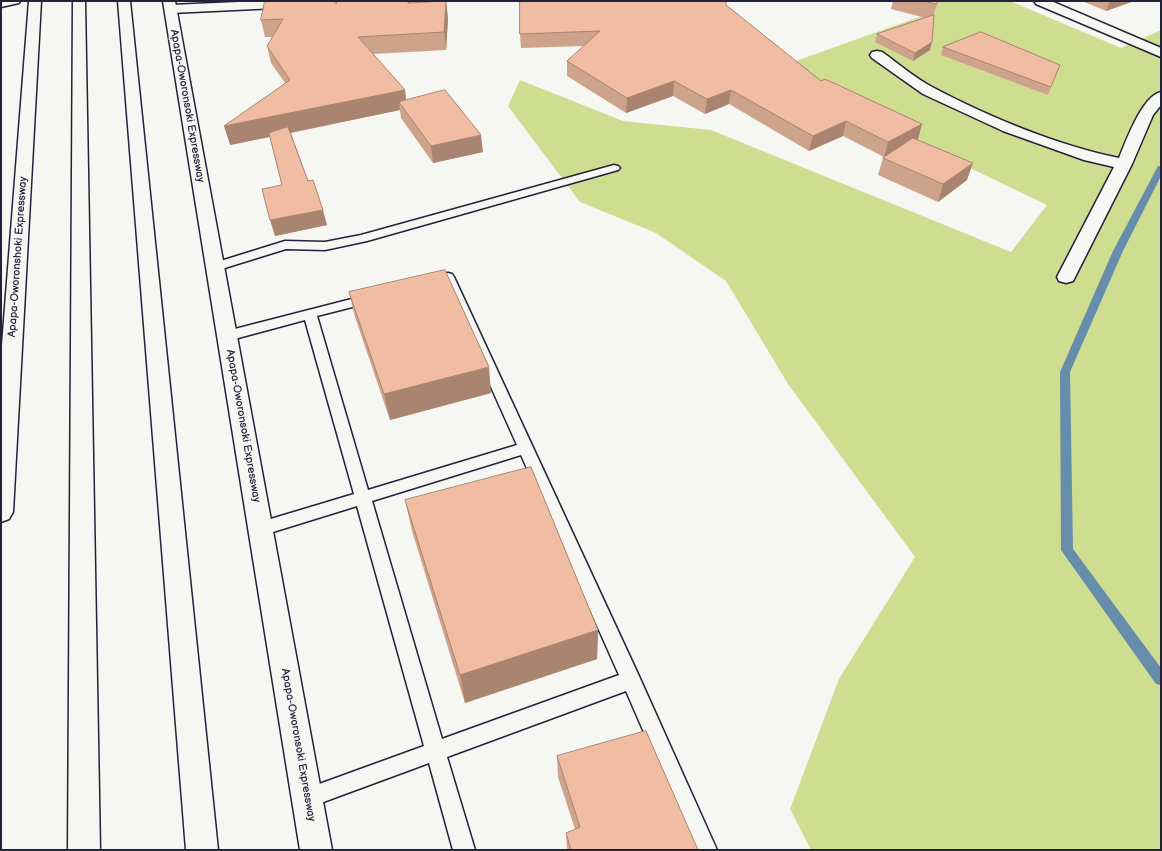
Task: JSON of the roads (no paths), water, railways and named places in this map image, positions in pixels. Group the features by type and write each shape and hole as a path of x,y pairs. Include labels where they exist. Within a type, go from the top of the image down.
{"main road":[{"name":"Apapa-Oworonshoki Expressway","path":"1,512 8,322 35,1"},
{"path":"79,1 84,850"},
{"path":"124,1 202,850"},
{"path":"170,5 340,1"},
{"path":"1040,1 1161,53"},
{"name":"Apapa-Oworonsoki Expressway","path":"170,5 316,850"},
{"path":"877,55 928,91 1008,128 1090,157 1124,164"},
{"path":"1066,276 1124,164 1146,114 1161,96"}],"lane":[{"path":"1,4 16,1"},
{"path":"215,267 285,245 325,246 363,238 614,168"},
{"path":"418,285 448,277 631,680 706,850"},
{"path":"227,336 387,294"},
{"path":"310,314 464,850"},
{"path":"260,529 526,448"},
{"path":"307,798 631,680"}],"waterway":[{"path":"1161,168 1118,251 1065,372 1067,550 1161,679"}]}
